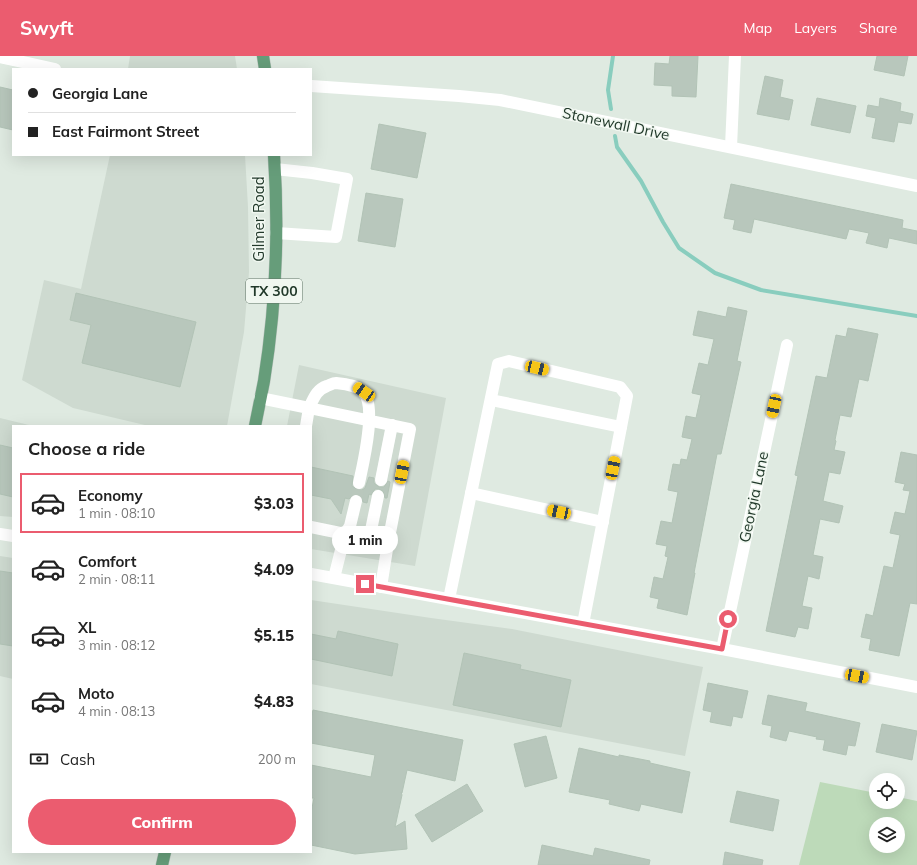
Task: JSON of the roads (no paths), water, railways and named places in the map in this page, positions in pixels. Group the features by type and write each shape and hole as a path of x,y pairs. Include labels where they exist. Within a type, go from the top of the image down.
{"main road":[{"path":"263,56 265,68"},
{"name":"Gilmer Road","path":"255,425 264,382 271,330 274,289 276,233 274,156"},
{"path":"162,865 165,853"}],"street":[{"path":"731,147 735,56"},
{"path":"0,57 50,68"},
{"name":"Stonewall Drive","path":"312,86 500,100 917,186"},
{"path":"275,169 346,179 336,237 276,233"},
{"name":"Georgia Lane","path":"722,649 787,345"},
{"path":"449,599 498,364 509,361 620,387 627,396 583,624"},
{"path":"306,425 309,408 315,394 322,388 334,383 356,387 364,392 367,399 370,421 359,483"},
{"path":"260,398 410,429 381,587"},
{"path":"491,400 621,427"},
{"path":"381,480 392,425"},
{"path":"471,493 603,522"},
{"path":"370,540 378,496"},
{"path":"334,578 344,534 350,526 356,501"},
{"path":"312,528 388,543"},
{"path":"0,534 12,536"},
{"path":"312,574 722,649 917,687"}],"waterway":[{"path":"611,109 608,90 613,56"},
{"path":"615,136 617,147 641,181 679,248 715,273 761,290 917,316"}],"tunnel":[{"path":"356,501 359,483"}]}
